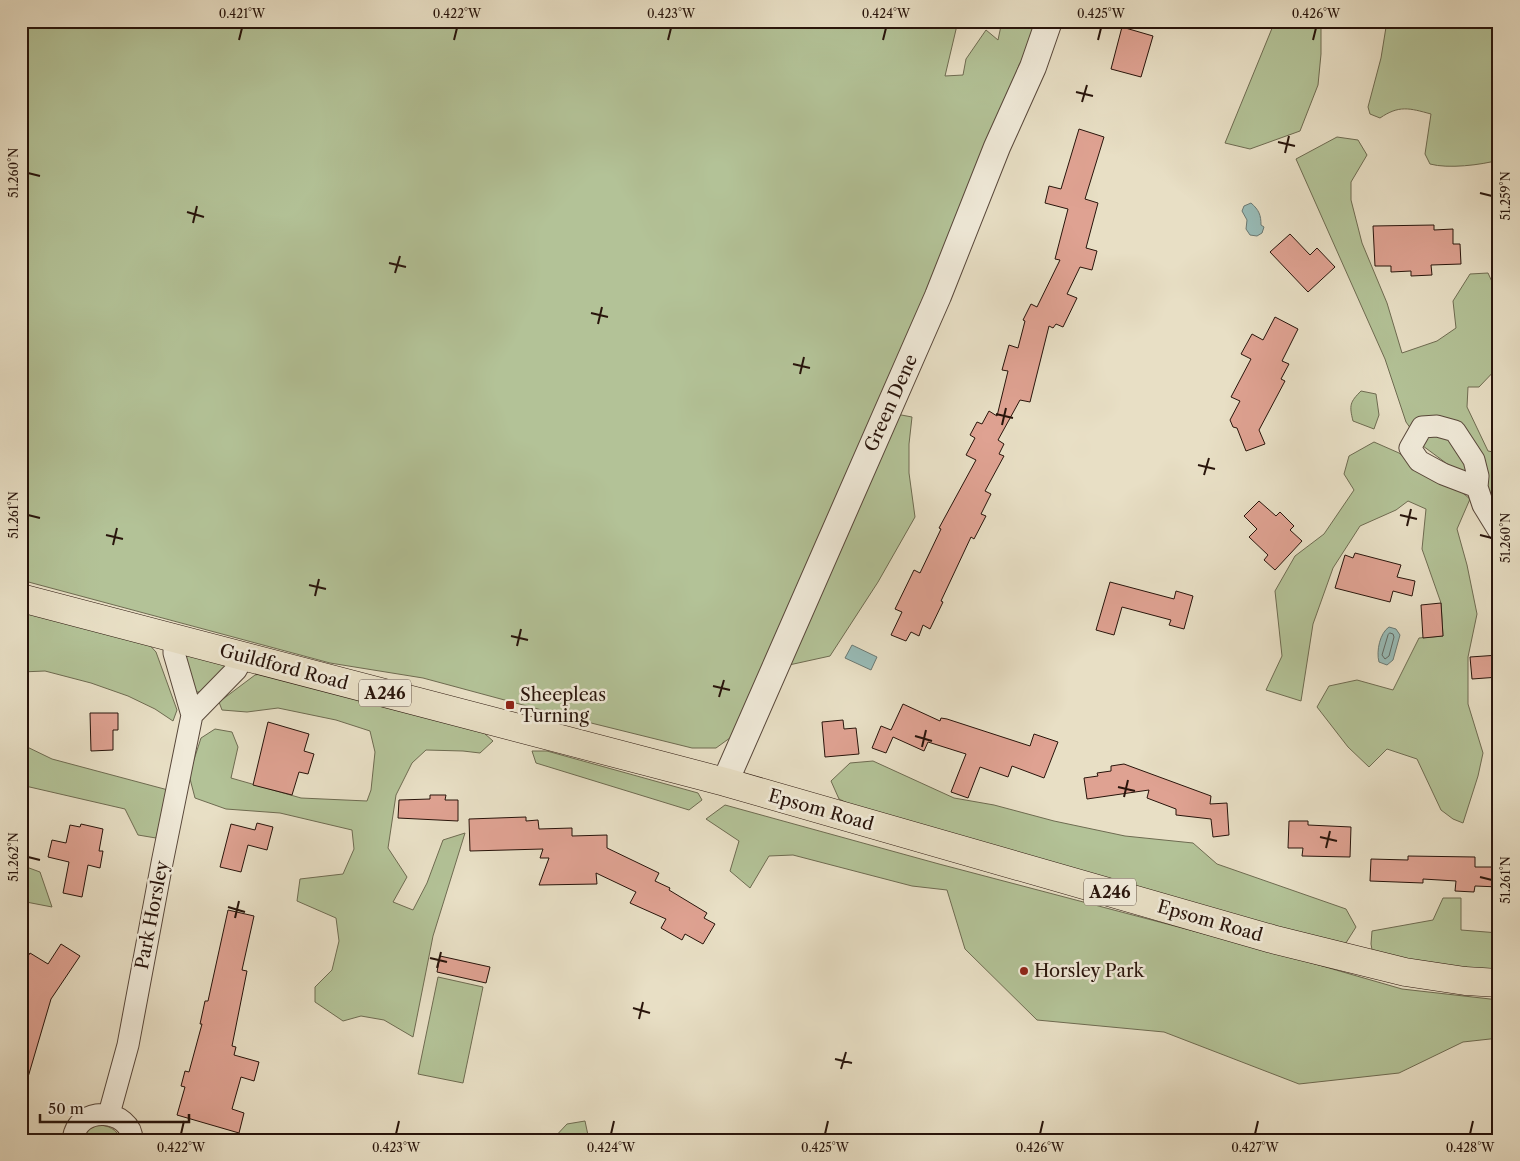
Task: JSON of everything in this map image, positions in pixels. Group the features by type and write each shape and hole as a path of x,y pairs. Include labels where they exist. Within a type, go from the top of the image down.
{"main road":[{"name":"Guildford Road","path":"34,602 725,782"},
{"name":"Epsom Road","path":"725,782 1272,939 1404,972 1465,981 1499,983"}],"street":[{"name":"Green Dene","path":"725,782 938,296 997,147 1033,67 1049,21"},
{"path":"1477,487 1483,505 1499,531"},
{"name":"Park Horsley","path":"109,1114 128,1045 192,715 174,653 174,638"},
{"path":"192,715 236,670 244,656"},
{"path":"73,1140 78,1126 86,1118 98,1114 109,1114 124,1122 132,1136 132,1140"}],"green space":[{"path":"21,21 958,21 945,76 963,75 966,59 986,30 998,40 1002,21 1040,21 1031,44 1019,65 992,142 734,735 716,748 692,748 423,678 330,663 21,580"},
{"path":"1275,21 1321,21 1321,54 1318,85 1300,131 1250,149 1225,143"},
{"path":"1387,21 1499,21 1499,160 1464,166 1430,164 1425,154 1431,114 1416,110 1399,109 1380,118 1370,114 1368,107 1381,58"},
{"path":"1337,137 1358,140 1367,155 1351,182 1351,200 1362,243 1387,303 1402,353 1437,341 1456,328 1453,301 1470,274 1488,273 1494,286 1499,286 1499,325 1496,328 1499,366 1479,387 1468,387 1467,407 1488,451 1499,453 1499,501 1494,501 1485,488 1423,446 1406,422 1385,359 1296,159"},
{"path":"1361,391 1376,394 1379,415 1374,429 1353,421 1351,404"},
{"path":"896,414 912,417 909,444 909,473 915,517 878,582 830,656 789,665"},
{"path":"1374,442 1399,453 1430,478 1452,484 1470,499 1457,529 1477,614 1468,657 1468,704 1483,753 1478,776 1463,823 1453,819 1441,810 1417,759 1387,749 1369,767 1348,747 1317,707 1329,686 1357,680 1393,690 1419,638 1443,636 1441,603 1422,549 1426,509 1408,501 1396,510 1360,526 1333,568 1313,624 1301,701 1266,690 1282,656 1275,591 1295,556 1324,534 1354,490 1344,474 1349,456"},
{"path":"21,605 144,639 156,652 177,710 173,721 155,709 128,696 91,683 45,671 21,672"},
{"path":"191,650 228,660 227,670 209,692 195,692 185,657"},
{"path":"272,672 422,712 484,733 493,741 480,753 426,750 412,763 396,795 388,848 407,877 393,902 413,910 427,883 443,840 465,833 433,936 413,1037 384,1020 361,1016 343,1021 315,1002 315,987 332,970 339,941 336,918 297,901 300,879 343,874 354,849 352,830 280,813 226,809 195,798 189,775 201,738 215,729 232,732 238,747 231,778 301,798 367,801 371,790 375,752 370,731 336,720 278,708 247,712 222,710 219,702 255,675"},
{"path":"21,744 52,759 168,790 156,838 138,835 125,809 21,785"},
{"path":"532,751 547,751 698,793 702,800 689,810 536,763"},
{"path":"873,761 954,798 994,805 1054,821 1125,836 1193,843 1217,864 1346,909 1356,927 1344,946 870,814 839,799 831,781 850,763"},
{"path":"725,805 939,864 1277,953 1402,989 1499,1000 1499,1038 1463,1042 1399,1073 1299,1084 1164,1032 1037,1020 965,949 947,890 912,886 793,855 769,856 750,888 730,871 739,841 706,819"},
{"path":"21,865 40,872 52,907 21,901"},
{"path":"1443,898 1461,898 1461,930 1499,933 1499,977 1373,955 1371,944 1372,931 1433,920"},
{"path":"438,977 483,987 463,1083 418,1074"},
{"path":"585,1121 589,1140 552,1140 567,1124"},
{"path":"97,1125 112,1128 121,1140 81,1140 86,1131"}],"water":[{"path":"1251,203 1258,210 1261,225 1264,227 1262,233 1257,236 1250,235 1246,229 1247,220 1242,211 1244,206"},
{"path":"1389,627 1396,629 1400,635 1393,660 1387,665 1379,662 1378,653 1383,633"},
{"path":"852,645 877,657 871,670 845,658"}],"building":[{"path":"1122,27 1153,36 1141,77 1111,69"},
{"path":"1079,129 1104,137 1085,199 1098,203 1086,248 1097,251 1092,270 1080,267 1067,294 1077,298 1063,327 1056,324 1053,328 1049,326 1030,402 1020,400 998,440 1004,444 999,454 1004,456 985,491 991,494 981,514 986,516 974,539 971,537 930,629 923,625 919,636 911,632 906,641 891,635 902,612 895,609 914,570 920,573 941,529 939,528 976,460 966,455 975,438 970,435 977,422 982,424 989,411 997,416 1008,371 1002,370 1009,345 1018,348 1025,321 1023,320 1031,304 1037,307 1060,260 1055,259 1068,209 1045,203 1049,186 1061,189"},
{"path":"1434,225 1434,230 1453,229 1453,244 1460,244 1461,264 1431,265 1432,275 1411,276 1411,271 1391,272 1391,266 1375,266 1373,226"},
{"path":"1290,234 1310,255 1317,248 1335,267 1308,292 1270,252"},
{"path":"1275,317 1298,329 1282,361 1289,364 1281,379 1285,381 1259,430 1265,444 1246,451 1237,428 1233,427 1230,420 1240,401 1231,397 1251,359 1241,354 1252,334 1263,340"},
{"path":"1259,501 1276,516 1280,512 1294,526 1290,530 1302,541 1275,570 1264,560 1268,555 1249,537 1257,529 1244,516"},
{"path":"1355,553 1401,565 1397,577 1415,581 1412,596 1393,591 1390,602 1335,588 1345,555 1353,558"},
{"path":"1110,582 1174,599 1176,591 1193,596 1184,629 1169,625 1171,620 1122,607 1114,635 1096,630"},
{"path":"1441,603 1443,636 1423,638 1421,605"},
{"path":"1499,655 1499,677 1472,679 1470,657"},
{"path":"903,704 940,721 941,718 947,719 1030,746 1034,734 1058,742 1044,778 1012,766 1008,777 980,767 968,798 951,792 966,754 928,742 924,751 893,737 886,753 872,748 881,726 891,730"},
{"path":"90,713 118,713 118,730 113,730 113,750 91,751"},
{"path":"843,720 844,729 856,728 859,754 825,757 822,722"},
{"path":"268,722 309,734 304,751 314,754 308,774 299,772 292,795 253,785"},
{"path":"1124,764 1211,796 1210,804 1227,803 1229,835 1213,837 1211,819 1176,815 1176,809 1147,798 1149,790 1087,799 1084,778 1098,776 1097,773 1111,771 1111,766"},
{"path":"430,795 446,795 445,800 458,800 458,821 398,818 399,800 430,799"},
{"path":"526,817 526,821 538,820 539,829 572,828 572,836 607,835 607,848 659,873 655,881 670,888 669,890 707,913 704,918 715,924 703,944 685,934 682,940 661,928 666,919 630,903 636,892 596,873 597,884 539,885 549,858 540,858 543,849 470,851 469,819"},
{"path":"1289,821 1308,821 1308,825 1351,827 1350,857 1302,856 1303,848 1288,848"},
{"path":"257,823 273,827 267,850 248,845 241,872 220,867 231,824 255,830"},
{"path":"81,824 103,829 99,851 103,851 100,868 88,865 82,897 63,893 69,862 48,857 52,840 66,843 70,825 80,827"},
{"path":"1408,856 1475,857 1475,867 1499,867 1499,887 1475,886 1474,892 1455,891 1456,881 1423,879 1423,883 1370,881 1371,859 1408,860"},
{"path":"228,910 254,916 242,970 247,971 232,1046 236,1047 234,1055 259,1062 254,1081 241,1077 232,1109 244,1113 239,1133 177,1115 185,1087 181,1086 185,1071 189,1072 202,1024 200,1024 205,1001 208,1001"},
{"path":"61,944 80,956 51,999 26,1084 21,1083 21,1012 28,987 21,982 21,968 30,953 48,964"},
{"path":"440,956 490,967 486,983 437,972"}],"place":[{"name":"Sheepleas Turning","path":"510,705"},
{"name":"Horsley Park","path":"1024,971"}]}
